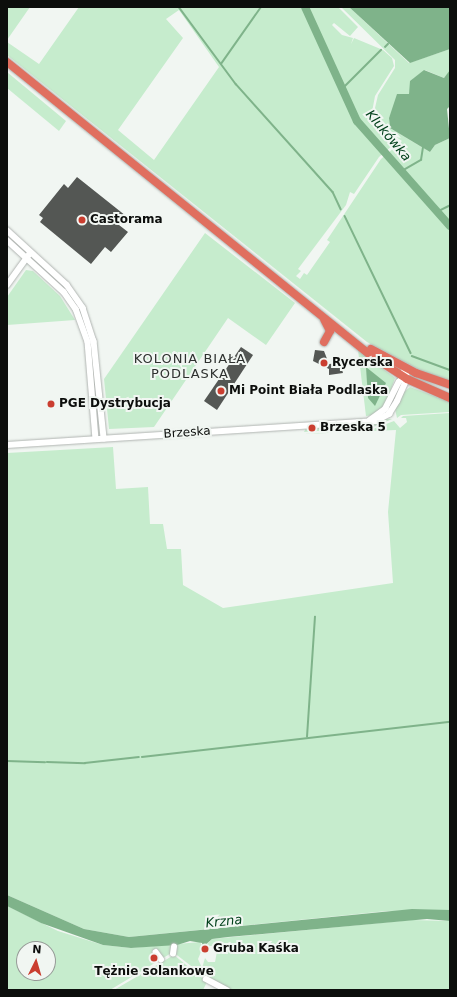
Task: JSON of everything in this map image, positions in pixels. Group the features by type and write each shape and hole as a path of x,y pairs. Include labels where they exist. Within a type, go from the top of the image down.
{"highway":[{"path":"7,62 331,322 405,377 450,398"},
{"path":"319,312 330,327 324,342"},
{"path":"331,322 403,367 450,385"}],"street":[{"path":"7,230 76,296 88,330 104,438"},
{"path":"7,240 27,257 71,300 88,330 96,439"},
{"path":"7,285 31,252"},
{"path":"403,367 405,377 416,373"},
{"name":"Brzeska","path":"7,445 366,422 385,409 405,377"},
{"path":"174,947 174,954"},
{"path":"156,952 161,959"},
{"path":"206,979 227,990"}],"shaded area":[{"path":"7,7 30,7 7,40"},
{"path":"79,7 338,7 358,27 350,36 334,23 332,25 342,35 353,38 351,44 354,38 383,50 392,58 394,66 375,96 370,123 391,140 393,145 379,157 354,194 350,192 346,205 298,269 301,271 296,276 300,279 304,273 307,275 330,242 327,240 381,159 402,141 372,121 378,95 395,68 395,60 341,7 349,7 409,63 450,49 449,73 444,78 425,70 413,79 409,94 395,104 389,118 390,128 430,152 435,145 450,138 450,382 429,375 367,342 7,55 7,42 39,64","holes":["179,10 219,67 154,160 118,130 183,38 166,19"]},
{"path":"349,7 450,7 450,49 410,63"},
{"path":"424,70 444,78 450,70 450,106 447,109 450,138 435,145 430,152 390,128 389,118 397,94 409,94 410,81"},
{"path":"7,72 66,121 59,131 7,88"},
{"path":"205,233 295,303 266,345 228,318 154,427 109,429 104,379"},
{"path":"26,270 33,271 60,296 75,320 7,325 7,297"},
{"path":"358,350 395,378 386,404 375,415 366,416"},
{"path":"366,367 386,383 375,406 368,398"},
{"path":"410,387 450,402 450,412 401,415 397,418 395,409 404,392"},
{"path":"450,413 450,910 387,911 129,937 84,929 7,895 7,453 113,447 116,489 148,487 150,524 163,524 167,549 181,549 183,585 223,608 393,583 388,512 396,430 304,434 373,429 394,421 400,428 407,422 406,418 401,418 403,416"},
{"path":"386,419 392,419 373,427 304,432 306,428 370,424"},
{"path":"7,895 84,929 129,937 412,909 450,910 450,921 427,919 228,937 212,939 203,947 202,943 190,941 177,945 131,948 103,945 41,923 7,906"},
{"path":"7,906 58,931 103,945 131,948 200,942 203,947 198,959 202,968 205,958 208,962 215,962 218,946 205,946 212,939 412,920 450,921 450,990 229,990 209,979 212,973 204,976 173,952 110,990 7,990"},
{"path":"174,955 207,982 203,990 114,990"}],"building":[{"name":"Castorama","path":"77,177 126,216 119,225 128,232 111,252 105,247 91,264 40,222 43,218 39,215 64,184 68,188"},
{"path":"241,347 253,355 217,410 204,401"},
{"name":"Rycerska","path":"315,350 324,351 329,364 340,363 343,373 329,375 329,369 313,361"}],"waterway":[{"path":"179,7 236,84 333,192 341,209"},
{"path":"221,64 261,7"},
{"name":"Klukówka","path":"305,7 357,121 450,226"},
{"path":"385,47 388,44"},
{"path":"342,89 381,50"},
{"path":"402,171 421,160 423,148"},
{"path":"439,211 449,206"},
{"path":"345,216 411,353"},
{"path":"412,356 450,370"},
{"path":"307,737 315,617"},
{"path":"142,757 450,722"},
{"path":"47,762 85,763 139,757"},
{"path":"7,761 45,762"}],"place":[{"name":"Castorama","path":"82,220"},
{"name":"Rycerska","path":"324,363"},
{"name":"Mi Point Biała Podlaska","path":"221,391"},
{"name":"PGE Dystrybucja","path":"51,404"},
{"name":"Brzeska 5","path":"312,428"},
{"name":"Gruba Kaśka","path":"205,949"},
{"name":"Tężnie solankowe","path":"154,958"}],"district":[{"name":"KOLONIA BIAŁA PODLASKA","path":"190,368"}],"water label":[{"name":"Krzna","path":"224,922"}]}
